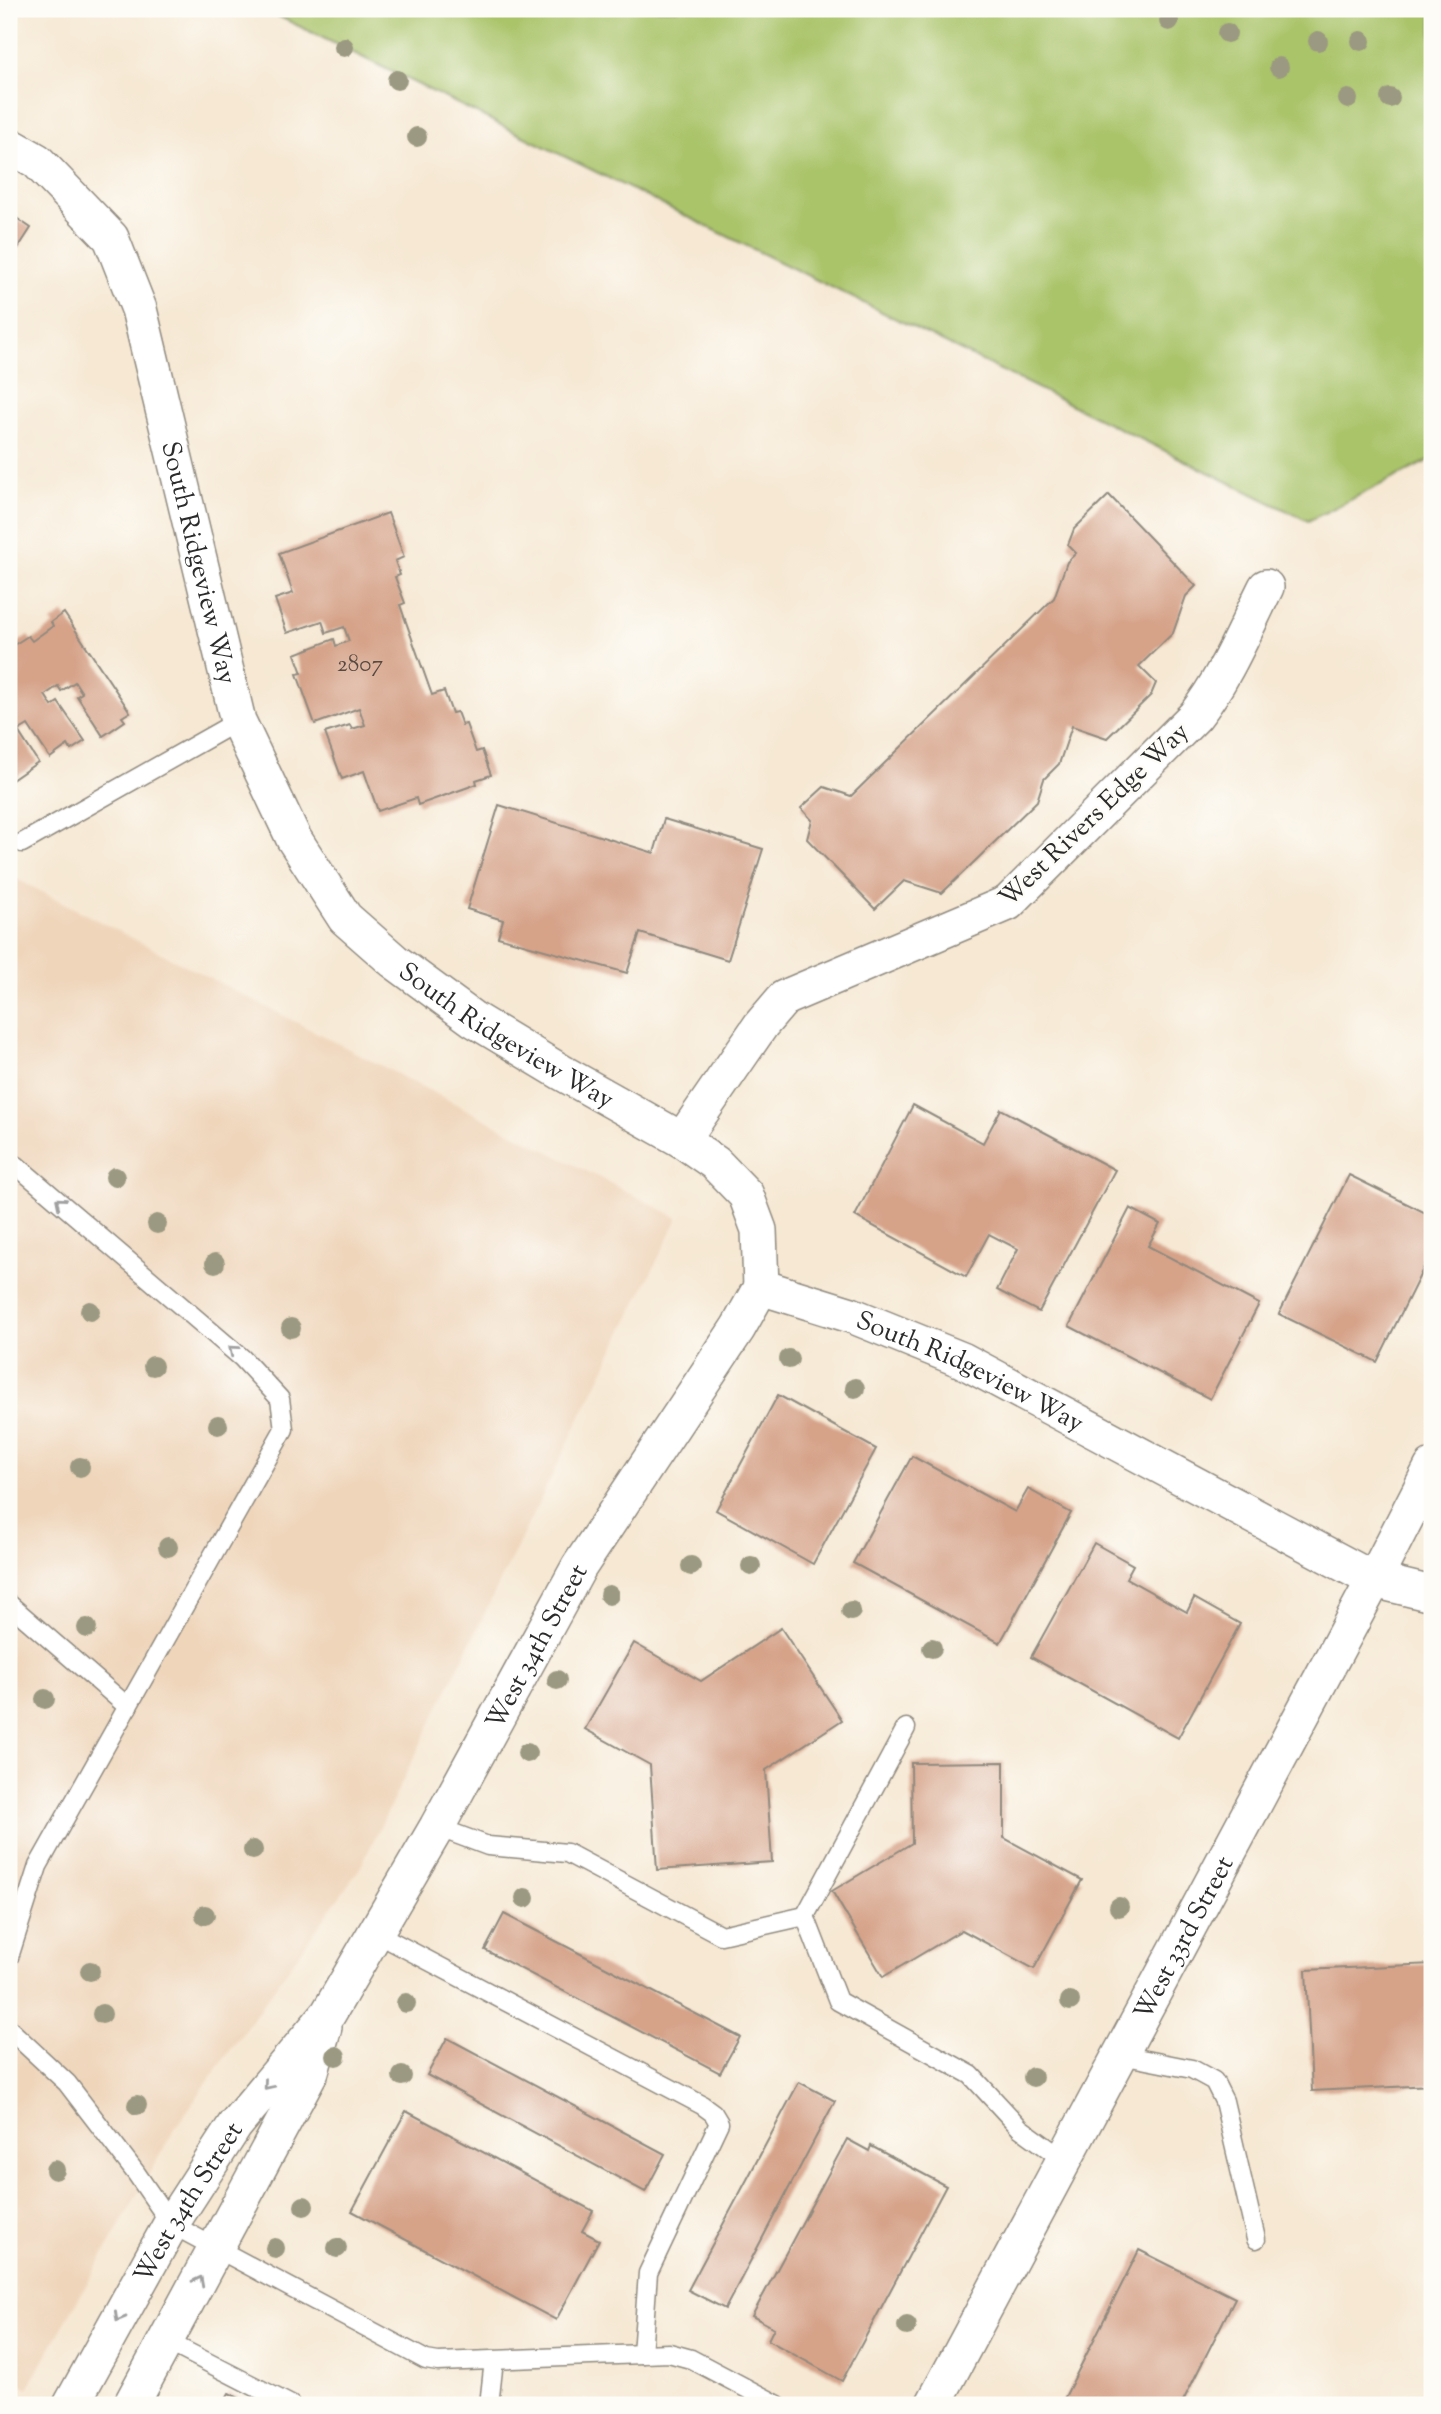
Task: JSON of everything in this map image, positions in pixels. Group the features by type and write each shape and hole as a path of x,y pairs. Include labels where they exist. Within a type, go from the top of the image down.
{"street":[{"name":"South Ridgeview Way","path":"9,145 37,161 111,238 139,309 238,721 294,839 345,918 394,961 473,1019 682,1140 715,1163 746,1195 759,1230 761,1287 851,1315 962,1360 1374,1580 1432,1594"},
{"name":"West Rivers Edge Way","path":"682,1140 761,1025 785,998 1008,904 1195,716 1221,676 1266,587"},
{"name":"West 34th Street","path":"71,2405 171,2224 235,2125 328,2014 437,1827 579,1567 738,1328 761,1287"},
{"name":"West 33rd Street","path":"933,2405 1432,1467"},
{"name":"West 34th Street","path":"131,2405 311,2071 328,2014"}],"lane":[{"path":"22,844 238,721"},
{"path":"9,1958 38,1866 284,1429 280,1399 242,1357 11,1164"},
{"path":"9,1604 128,1707"},
{"path":"437,1827 488,1846 567,1853 721,1935 805,1916 906,1728"},
{"path":"805,1916 838,2001 971,2076 1020,2128 1064,2160"},
{"path":"376,1933 713,2113 719,2123 648,2273 642,2354"},
{"path":"9,2029 67,2083 136,2173 171,2224 426,2360 438,2362 669,2353 691,2359 778,2405"},
{"path":"1121,2055 1192,2069 1214,2081 1224,2101 1256,2239"},
{"path":"166,2341 291,2405"},
{"path":"489,2405 494,2360"}],"shaded area":[{"path":"9,875 678,1218 360,1868 175,2128 28,2388 9,2379"}],"green space":[{"path":"264,9 1432,9 1432,459 1308,521"}],"building":[{"path":"9,213 31,228 9,262"},
{"path":"1109,495 1196,586 1186,596 1173,633 1139,666 1156,683 1151,695 1107,738 1072,726 1059,764 1044,779 1037,801 942,893 904,881 875,909 807,839 812,820 801,808 824,787 851,796 1054,598 1067,562 1076,553 1068,545 1074,529"},
{"path":"388,513 404,557 395,561 400,575 395,577 405,603 400,605 432,695 444,691 452,713 457,712 462,725 466,724 476,752 482,750 491,775 476,780 477,784 418,805 416,798 378,811 364,771 342,779 325,733 350,725 352,729 365,725 359,708 315,724 297,674 302,673 295,654 334,639 336,646 349,641 344,627 326,633 322,621 287,633 275,599 293,593 279,553"},
{"path":"64,613 130,712 122,717 125,721 103,736 77,696 82,693 75,682 61,691 58,686 45,695 52,706 58,702 85,741 71,750 68,745 50,758 28,725 18,731 38,762 9,782 9,648 28,636 32,641 53,626 51,622"},
{"path":"499,805 654,853 664,819 763,849 728,960 640,933 627,973 498,937 503,920 467,909"},
{"path":"913,1105 983,1143 1001,1109 1115,1170 1039,1312 997,1290 1018,1249 989,1234 966,1277 855,1216"},
{"path":"1349,1175 1432,1216 1432,1251 1377,1362 1279,1314"},
{"path":"1130,1208 1160,1224 1148,1246 1259,1304 1210,1399 1069,1326"},
{"path":"778,1395 876,1449 813,1564 716,1510"},
{"path":"912,1456 1015,1512 1028,1489 1071,1513 1000,1643 853,1563"},
{"path":"1094,1543 1133,1565 1126,1578 1187,1612 1194,1598 1240,1624 1178,1738 1031,1657"},
{"path":"781,1628 842,1720 766,1770 772,1862 657,1870 650,1765 585,1729 634,1643 701,1681"},
{"path":"1004,1762 1004,1838 1082,1880 1034,1969 962,1930 883,1977 832,1891 912,1843 911,1763"},
{"path":"504,1914 740,2037 720,2073 485,1950"},
{"path":"1432,1964 1432,2085 1312,2091 1306,1970"},
{"path":"447,2038 665,2154 645,2192 427,2075"},
{"path":"799,2082 835,2101 725,2309 688,2290"},
{"path":"406,2111 593,2211 582,2231 599,2240 556,2320 352,2211"},
{"path":"847,2139 869,2151 871,2146 946,2186 842,2381 768,2340 774,2328 752,2316"},
{"path":"1139,2250 1235,2298 1181,2405 1061,2405"},
{"path":"229,2393 252,2405 222,2405"}]}
